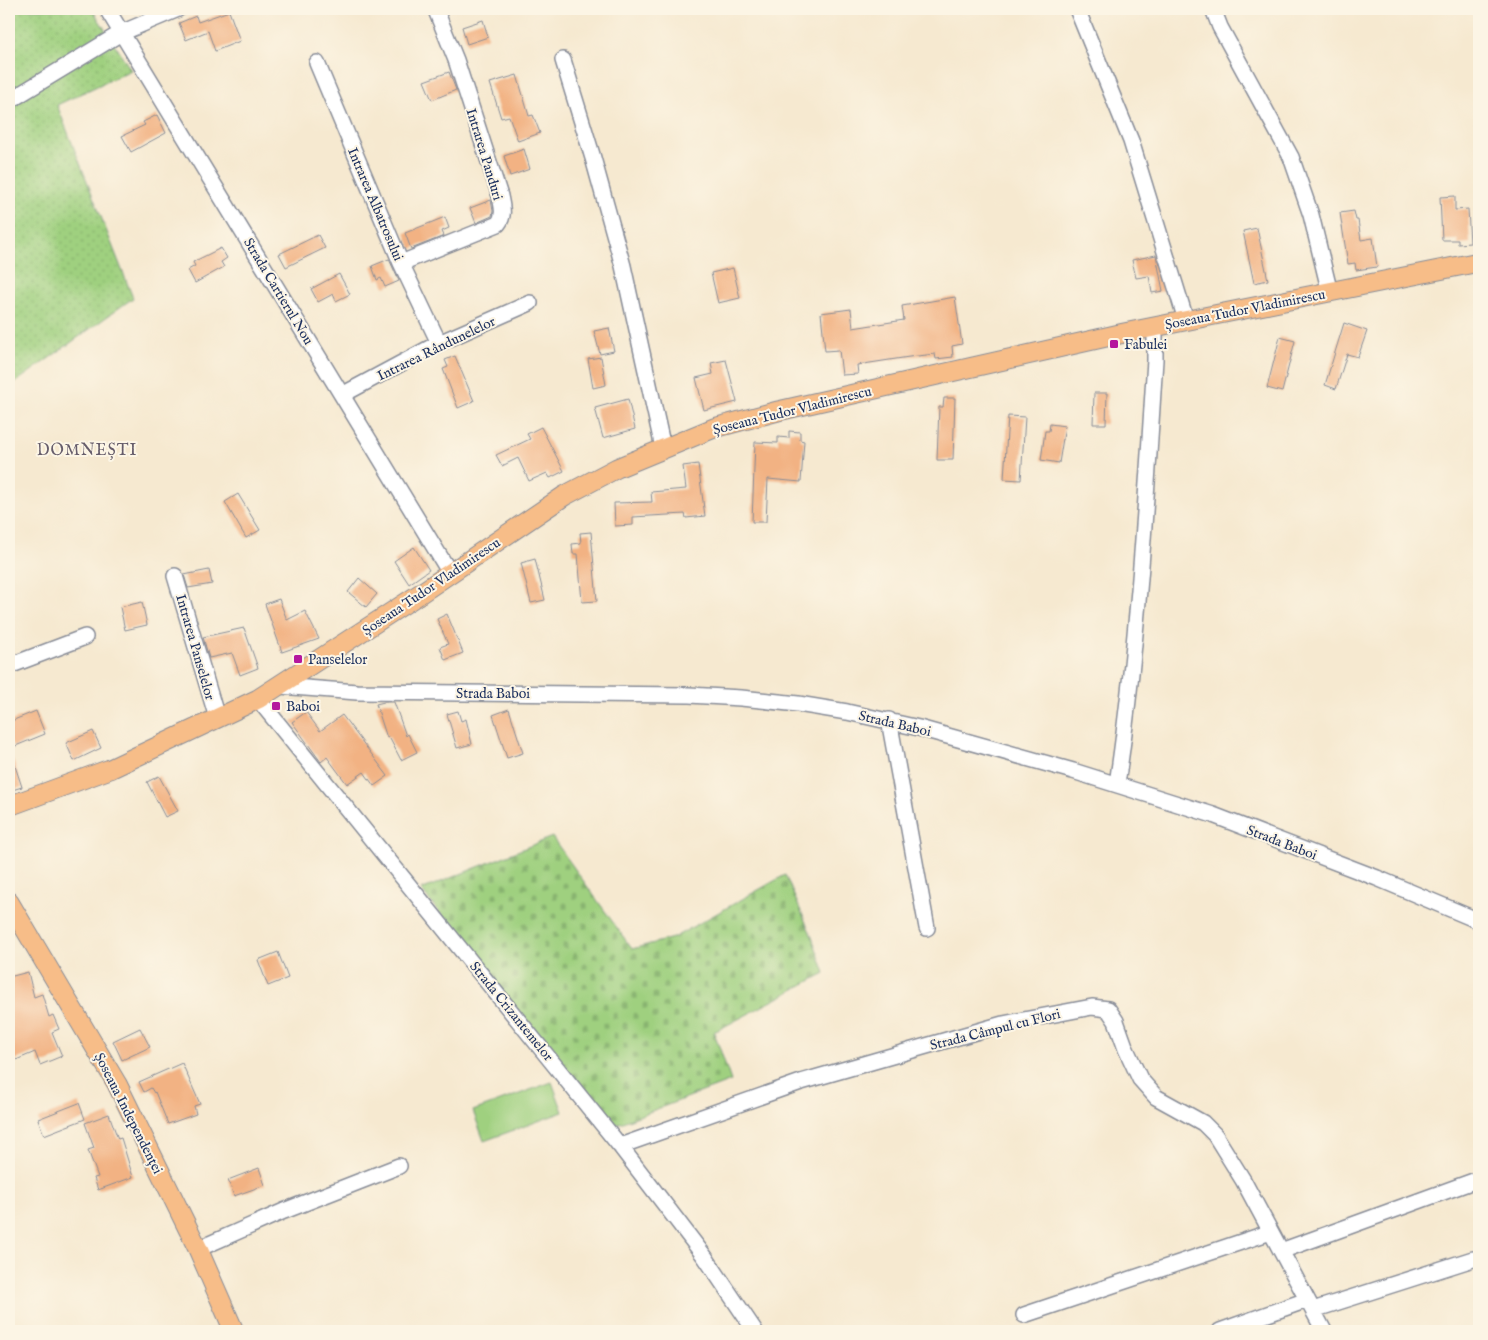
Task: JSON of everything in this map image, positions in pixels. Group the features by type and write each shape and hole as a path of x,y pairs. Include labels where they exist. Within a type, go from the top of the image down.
{"main road":[{"name":"Șoseaua Tudor Vladimirescu","path":"9,806 110,769 258,699 564,496 609,472 714,428 778,411 1186,320 1479,262"},
{"name":"Șoseaua Independenței","path":"9,902 117,1084 198,1250 234,1331"}],"street":[{"name":"Strada Cartierul Nou","path":"107,9 450,573"},
{"path":"9,101 121,32 178,9"},
{"path":"1077,9 1131,141 1186,320"},
{"path":"1213,9 1224,36 1291,157 1311,215 1330,293"},
{"name":"Intrarea Panduri","path":"401,263 498,224 502,218 503,210 500,196 456,60 437,13"},
{"path":"563,60 623,266 663,448"},
{"name":"Intrarea Albatrosului","path":"317,63 401,263 439,343"},
{"name":"Intrarea Rândunelelor","path":"342,395 439,343 530,303"},
{"path":"1117,784 1138,614 1155,360 1155,327"},
{"name":"Intrarea Panselelor","path":"175,576 217,718"},
{"path":"9,666 85,637"},
{"name":"Strada Baboi","path":"280,686 357,692 612,694 741,698 798,704 889,720 1001,750 1177,802 1376,878 1479,921"},
{"name":"Strada Crizantemelor","path":"258,699 620,1146 705,1257 755,1331"},
{"path":"889,720 926,928"},
{"name":"Strada Câmpul cu Flori","path":"620,1146 801,1082 1003,1024 1052,1013 1092,1007 1108,1009 1116,1021 1140,1079 1156,1097 1203,1123 1215,1135 1244,1180 1324,1331"},
{"path":"198,1250 284,1211 398,1166"},
{"path":"1281,1251 1479,1179"},
{"path":"1024,1316 1271,1232"},
{"path":"1220,1331 1473,1259"}],"green space":[{"path":"9,9 92,9 131,70 57,105 133,298 9,387"},
{"path":"552,837 632,949 673,938 785,875 810,932 825,973 714,1032 731,1081 612,1126 421,890"},
{"path":"552,1082 563,1112 484,1141 473,1111"}],"building":[{"path":"229,11 240,41 215,51 208,31 186,40 179,23 196,16 198,22"},
{"path":"483,20 488,37 467,44 462,27"},
{"path":"449,72 456,90 432,100 424,81"},
{"path":"517,75 529,116 533,115 540,133 518,141 509,116 501,118 490,83"},
{"path":"157,115 166,133 131,152 122,136 145,125 143,122"},
{"path":"524,149 530,169 510,176 504,156"},
{"path":"1455,196 1455,210 1468,209 1470,243 1458,244 1458,240 1442,240 1440,197"},
{"path":"491,200 492,216 476,223 470,208"},
{"path":"1354,211 1356,220 1358,220 1361,240 1373,238 1377,267 1356,270 1355,263 1348,264 1340,213"},
{"path":"445,217 449,228 442,231 444,236 411,249 405,233"},
{"path":"1257,228 1268,280 1254,283 1243,231"},
{"path":"318,235 325,248 286,267 279,254"},
{"path":"221,248 227,258 221,262 224,267 195,283 188,270 195,266 193,262"},
{"path":"1156,255 1163,291 1152,293 1149,276 1136,278 1132,260"},
{"path":"389,259 399,281 385,287 381,278 377,280 372,266"},
{"path":"733,268 740,298 718,303 711,273"},
{"path":"339,274 350,294 336,301 333,294 318,302 311,289"},
{"path":"955,297 962,344 952,346 953,357 936,359 935,354 857,365 858,374 842,375 839,350 825,351 821,313 851,309 853,328 904,320 902,306"},
{"path":"1344,323 1367,331 1358,357 1347,354 1336,389 1325,385"},
{"path":"609,328 614,351 600,354 594,331"},
{"path":"1280,337 1295,341 1282,392 1267,388"},
{"path":"455,356 474,401 458,408 443,369 448,367 445,360"},
{"path":"601,357 606,385 593,388 588,359"},
{"path":"726,360 737,402 704,410 696,378 713,374 711,363"},
{"path":"1094,393 1107,393 1106,424 1093,424"},
{"path":"944,398 955,398 953,460 937,460 939,407 943,407"},
{"path":"628,399 635,429 603,438 595,408"},
{"path":"1008,416 1025,417 1021,480 1004,479"},
{"path":"1050,424 1065,426 1059,463 1041,460 1045,431 1049,431"},
{"path":"541,427 564,471 550,478 547,473 529,481 518,458 502,466 496,455 530,439 527,434"},
{"path":"789,431 800,432 800,440 804,441 801,482 768,479 766,522 752,522 755,442 778,443 778,437 789,438"},
{"path":"698,464 705,516 686,518 685,514 633,517 633,525 615,526 614,503 652,502 651,492 686,489 683,466"},
{"path":"238,494 260,530 246,538 225,502"},
{"path":"591,532 597,601 582,602 578,554 573,554 572,544 581,543 580,533"},
{"path":"414,547 429,570 409,584 394,561"},
{"path":"535,559 545,600 531,603 521,563"},
{"path":"209,570 212,584 188,588 184,575"},
{"path":"359,578 377,594 366,607 348,592"},
{"path":"279,599 287,620 305,611 319,639 282,652 265,604"},
{"path":"142,602 147,625 125,630 120,607"},
{"path":"447,614 463,653 445,660 440,647 448,644 437,619"},
{"path":"244,628 258,668 240,675 232,653 209,658 203,637"},
{"path":"394,702 406,736 408,734 417,752 401,760 389,737 387,738 376,704"},
{"path":"509,709 523,753 507,758 493,715"},
{"path":"36,711 45,734 13,747 9,737 9,722"},
{"path":"458,711 461,721 466,719 472,744 457,748 447,714"},
{"path":"306,712 320,731 342,715 388,776 374,786 364,772 347,784 327,757 321,762 292,722"},
{"path":"93,731 101,748 74,761 66,743"},
{"path":"11,754 22,787 9,791 9,755"},
{"path":"159,776 178,811 165,817 147,782"},
{"path":"278,952 288,978 268,986 258,960"},
{"path":"28,972 34,997 42,994 49,1017 53,1015 59,1029 52,1032 62,1056 40,1065 35,1052 9,1063 9,977"},
{"path":"140,1028 150,1047 122,1060 113,1041"},
{"path":"182,1063 200,1104 194,1106 196,1114 168,1124 155,1092 151,1088 144,1092 139,1082"},
{"path":"79,1103 85,1119 44,1135 38,1119"},
{"path":"109,1114 118,1139 121,1138 133,1177 98,1190 94,1178 98,1177 88,1150 94,1148 85,1123"},
{"path":"259,1168 265,1185 234,1196 228,1180"}],"place":[{"name":"Fabulei","path":"1114,344"},
{"name":"Panselelor","path":"298,659"},
{"name":"Baboi","path":"276,706"}],"district":[{"name":"DOMNEȘTI","path":"87,449"}]}
